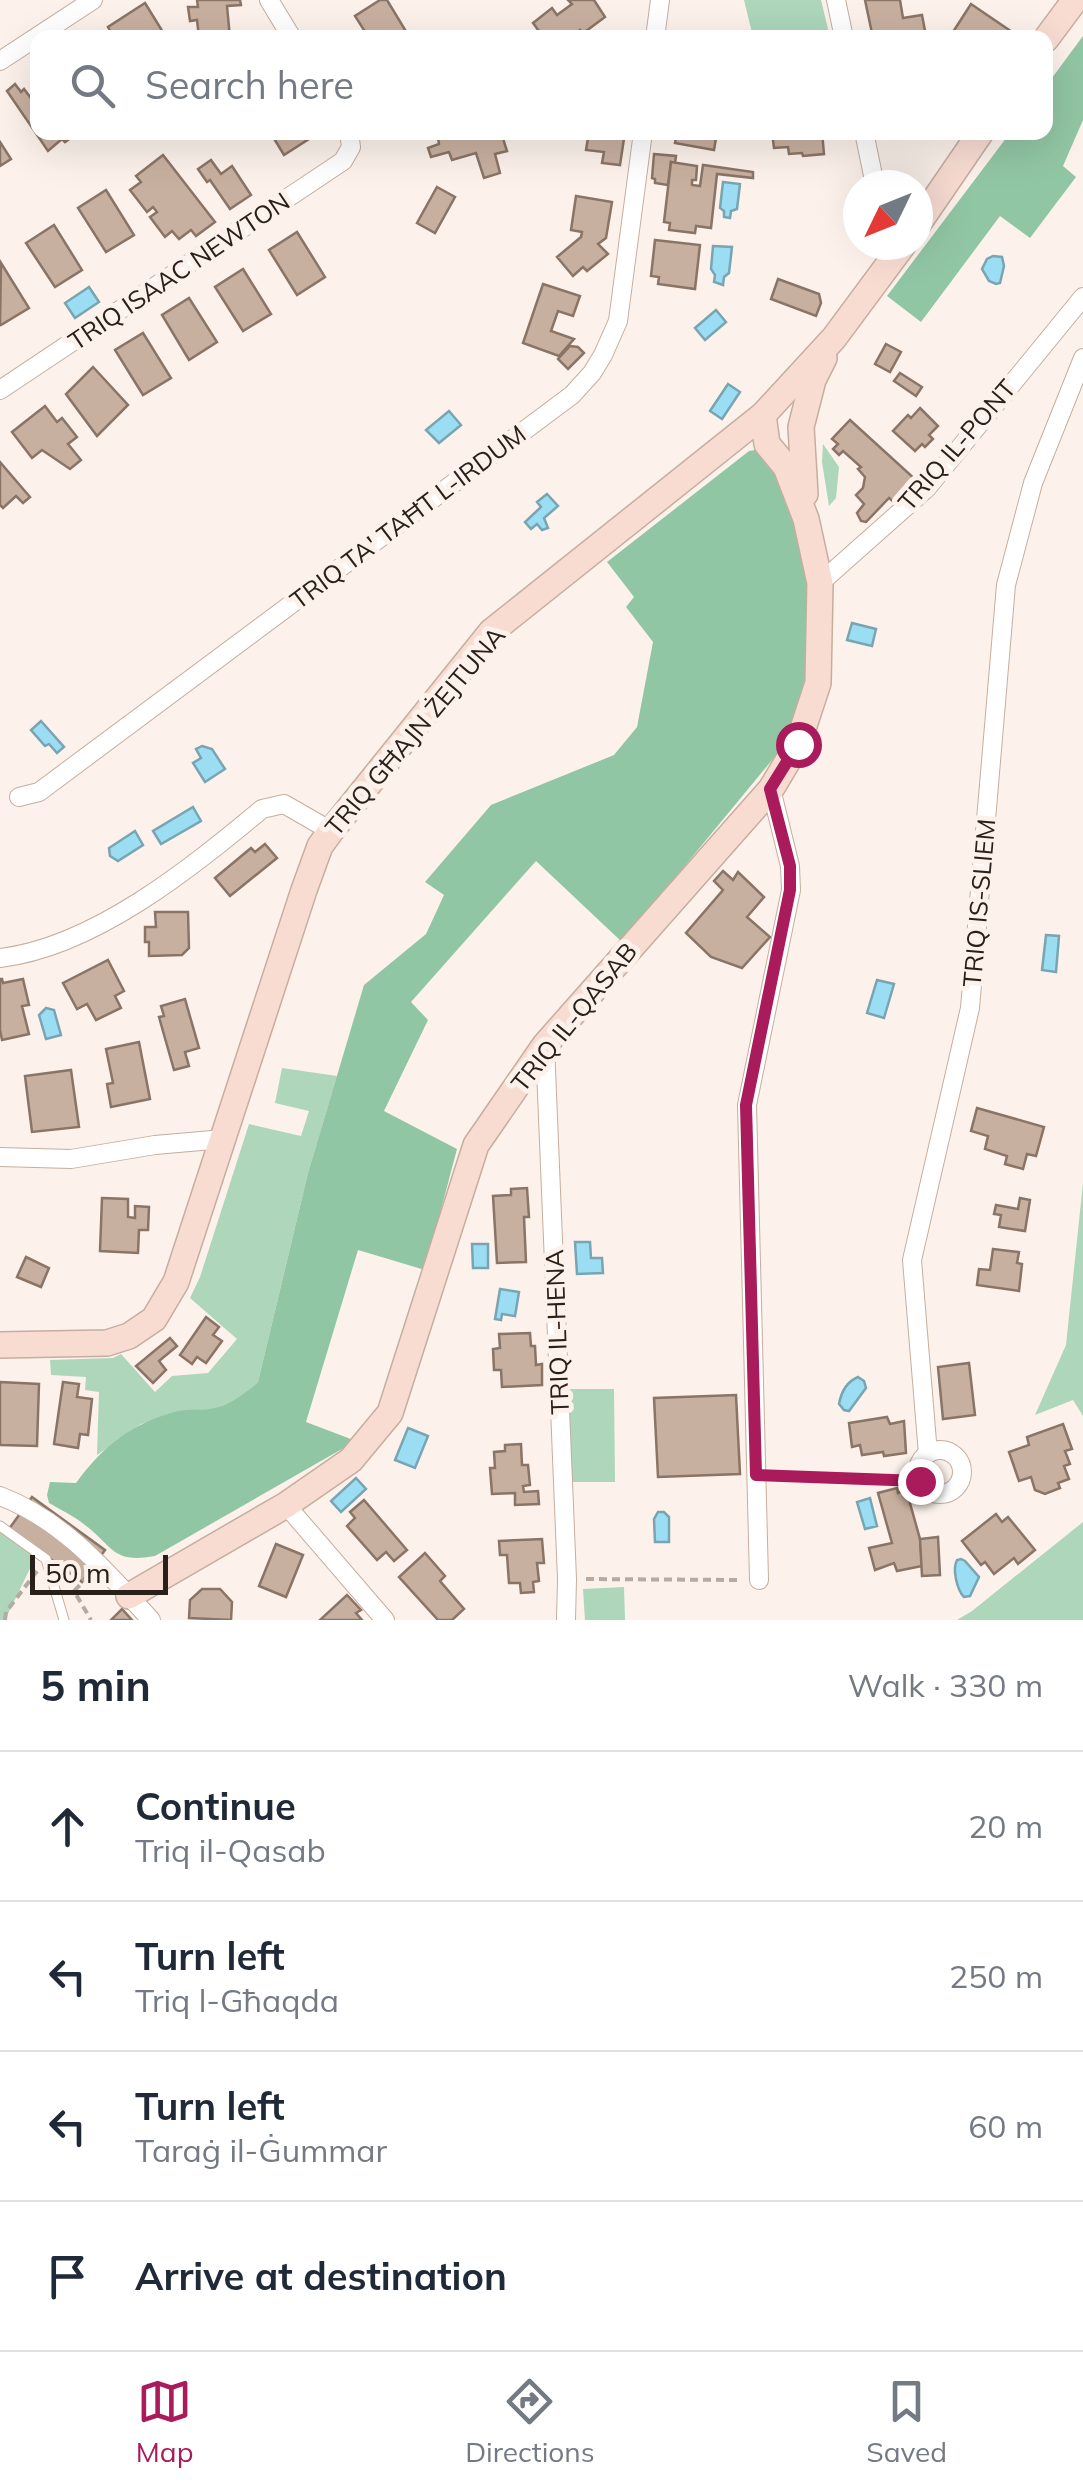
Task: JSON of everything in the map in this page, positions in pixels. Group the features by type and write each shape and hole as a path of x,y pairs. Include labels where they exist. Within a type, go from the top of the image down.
{"street":[{"path":"48,30 94,0"},
{"path":"269,0 287,30"},
{"path":"656,30 660,0"},
{"path":"836,0 842,30"},
{"path":"1052,30 1075,0"},
{"path":"0,61 30,42"},
{"name":"TRIQ ISAAC NEWTON","path":"0,390 344,161 350,140"},
{"name":"TRIQ TA' TAĦT L-IRDUM","path":"18,797 39,792 572,395 598,364 618,321 642,140"},
{"path":"866,140 872,170"},
{"path":"933,202 976,140"},
{"name":"TRIQ GĦAJN ŻEJTUNA","path":"0,1345 107,1343 129,1336 154,1319 176,1282 320,846 491,632 770,407 834,338 892,260"},
{"name":"TRIQ IL-PONT","path":"820,584 927,488 1083,297"},
{"name":"TRIQ IL-QASAB","path":"129,1596 286,1504 351,1460 390,1414 476,1145 545,1045 770,789 798,744 818,684 820,584 806,518 801,427 813,380 834,338"},
{"name":"TRIQ IS-SLIEM","path":"928,1454 912,1260 970,1008 1006,584 1034,482 1083,358"},
{"path":"770,407 806,408"},
{"name":"TRIQ IL-QASAB","path":"770,407 767,444 786,466 806,518"},
{"path":"759,1580 746,1105 790,890 790,866 770,789"},
{"path":"0,958 56,946 140,901 262,808 284,804 331,831"},
{"name":"TRIQ IL-HENA","path":"545,1045 566,1620"},
{"path":"0,1157 71,1159 224,1139"},
{"path":"942,1450 955,1456 962,1470 952,1490 939,1494 920,1481 919,1466 928,1454 942,1450"},
{"path":"0,1496 38,1514 68,1535 151,1620"},
{"path":"286,1504 385,1620"}],"lane":[{"path":"0,1526 46,1559 64,1620"}],"path":[{"path":"756,1475 920,1481"},
{"path":"5,1620 6,1612 46,1559 88,1577 74,1591 90,1620"},
{"path":"567,1580 759,1580"}],"green space":[{"path":"744,0 821,0 828,30 751,30"},
{"path":"1083,36 1083,120 1063,166 1076,177 1030,238 1000,216 921,322 887,296 914,260 933,260 933,235 1005,140 1053,140 1053,77"},
{"path":"823,444 839,467 836,498 829,506 822,462"},
{"path":"755,450 778,465 782,473 799,531 810,602 807,679 777,754 622,942 536,861 411,1002 428,1020 384,1111 457,1149 425,1270 358,1250 306,1422 356,1441 155,1556 130,1557 114,1551 81,1522 49,1503 50,1482 76,1483 108,1447 146,1422 178,1411 224,1405 258,1382 308,1173 364,985 426,934 444,895 425,882 491,805 614,755 637,727 653,642 626,607 634,597 607,562"},
{"path":"282,1068 337,1076 308,1173 258,1382 237,1400 215,1409 181,1411 141,1424 97,1455 99,1392 85,1390 86,1377 51,1375 50,1360 113,1358 121,1354 155,1392 172,1376 208,1373 237,1339 190,1298 249,1124 301,1136 309,1111 275,1103"},
{"path":"1083,1183 1083,1416 1073,1400 1035,1415 1066,1345"},
{"path":"568,1389 614,1389 615,1482 569,1482"},
{"path":"1083,1522 1083,1620 957,1620 972,1611"},
{"path":"0,1529 37,1554 5,1620 0,1620"},
{"path":"624,1587 625,1620 585,1620 583,1589"}],"water":[{"path":"723,182 740,184 737,209 731,211 730,218 724,217 720,208"},
{"path":"713,246 732,247 729,273 723,285 714,282"},
{"path":"993,256 1002,257 1004,266 1000,283 996,284 989,281 982,269"},
{"path":"89,287 99,302 75,318 65,303"},
{"path":"716,310 726,322 705,340 695,328"},
{"path":"728,384 740,392 722,419 710,411"},
{"path":"449,411 461,425 439,443 426,430"},
{"path":"547,494 558,506 544,518 548,528 542,530 537,524 531,529 525,522 541,507 537,502"},
{"path":"852,623 876,629 872,646 847,640"},
{"path":"41,721 64,747 57,753 31,730"},
{"path":"196,749 212,749 225,769 205,782 193,763 201,758"},
{"path":"193,807 201,821 161,844 153,831"},
{"path":"135,831 143,845 118,861 110,856 109,848"},
{"path":"1046,935 1059,936 1056,972 1042,970"},
{"path":"877,980 894,984 884,1018 867,1013"},
{"path":"46,1008 54,1010 61,1035 46,1039 39,1015"},
{"path":"575,1242 590,1242 591,1258 602,1258 603,1273 577,1274"},
{"path":"472,1244 488,1244 488,1268 473,1268"},
{"path":"500,1289 519,1292 515,1316 502,1314 501,1320 495,1319"},
{"path":"858,1377 866,1388 849,1411 844,1410 839,1404 843,1392"},
{"path":"408,1428 428,1436 415,1468 395,1460"},
{"path":"356,1478 366,1489 341,1512 331,1501"},
{"path":"870,1498 877,1526 865,1529 857,1502"},
{"path":"658,1512 669,1517 669,1542 655,1542 654,1519"},
{"path":"961,1559 979,1577 970,1596 964,1597 955,1574 957,1560"}],"building":[{"path":"197,0 240,0 241,5 227,6 229,30 198,30 197,20 190,21 188,7 198,7"},
{"path":"380,0 387,0 405,30 364,30 355,16"},
{"path":"568,0 594,0 605,17 587,30 538,30 533,23 552,8 557,15 572,4"},
{"path":"865,0 900,0 903,18 922,15 925,30 871,30"},
{"path":"145,3 162,30 110,30 108,27"},
{"path":"971,4 1009,30 954,30"},
{"path":"15,84 30,97 30,125 7,91"},
{"path":"40,140 61,140 48,151"},
{"path":"275,140 307,140 284,155"},
{"path":"438,140 504,140 507,151 495,154 500,173 484,178 476,153 452,160 449,152 431,157 428,148 439,144"},
{"path":"588,140 624,140 620,165 602,163 604,152 586,150"},
{"path":"676,140 716,140 714,150 675,143"},
{"path":"773,140 823,140 824,154 803,156 789,154 788,147 774,148"},
{"path":"0,142 11,159 0,166"},
{"path":"654,154 676,156 675,163 671,162 668,185 655,183 652,178"},
{"path":"163,155 215,222 196,236 191,230 179,239 172,231 165,237 150,217 157,212 153,207 147,212 130,190 141,182 136,176"},
{"path":"211,160 221,174 232,166 251,195 230,209 198,169"},
{"path":"671,162 697,166 692,185 700,186 703,165 753,172 753,178 717,174 711,228 696,226 695,233 669,230 670,223 664,222"},
{"path":"437,187 455,197 435,233 417,223"},
{"path":"106,190 134,235 106,252 78,208"},
{"path":"576,196 612,202 606,238 598,244 608,254 587,271 583,267 573,276 557,257 581,237 582,232 571,230"},
{"path":"54,225 82,270 55,287 26,243"},
{"path":"297,232 325,277 297,295 269,250"},
{"path":"655,240 700,245 695,289 658,284 659,277 651,276"},
{"path":"1,263 29,308 1,325 0,323"},
{"path":"243,269 271,314 243,331 215,287"},
{"path":"778,279 819,294 821,303 816,316 771,299"},
{"path":"543,284 580,296 573,316 558,311 551,331 574,339 559,356 523,343"},
{"path":"189,298 217,342 189,360 162,315"},
{"path":"143,333 171,378 143,395 115,350"},
{"path":"886,344 901,352 890,372 875,364"},
{"path":"570,346 584,353 568,369 558,359"},
{"path":"93,367 128,405 97,436 66,394"},
{"path":"900,373 922,387 916,396 894,381"},
{"path":"45,406 57,422 62,418 77,437 68,444 81,460 70,469 42,450 32,458 12,432"},
{"path":"920,408 938,426 929,435 933,439 915,451 893,431"},
{"path":"850,420 916,480 895,503 889,498 866,522 857,513 864,504 856,495 863,488 865,477 858,469 861,467 843,451 839,455 833,449 838,444 832,439"},
{"path":"0,462 30,497 23,503 16,496 3,508 0,505"},
{"path":"265,844 277,858 230,896 215,878 251,848 255,852"},
{"path":"723,871 733,880 738,872 764,897 747,917 770,937 742,968 711,957 686,933 723,890 714,881"},
{"path":"155,912 188,912 189,948 182,955 149,956 145,927 156,927"},
{"path":"108,960 124,991 115,996 121,1008 96,1020 87,1004 77,1009 63,983"},
{"path":"0,979 3,983 23,979 29,1005 22,1006 29,1034 2,1040"},
{"path":"185,999 199,1048 185,1052 189,1066 174,1070 159,1017 164,1016 161,1006"},
{"path":"139,1042 150,1099 111,1107 107,1084 113,1083 106,1049"},
{"path":"71,1070 79,1127 32,1132 25,1076"},
{"path":"977,1108 1044,1127 1036,1156 1027,1154 1023,1169 1005,1164 1007,1156 985,1149 988,1136 971,1131"},
{"path":"527,1188 526,1262 497,1263 493,1196 511,1195 511,1189"},
{"path":"102,1198 128,1199 128,1217 135,1218 135,1206 149,1207 148,1230 139,1230 138,1253 100,1251"},
{"path":"1020,1198 1030,1200 1025,1231 999,1227 1001,1215 994,1214 996,1205 1018,1209"},
{"path":"993,1249 1019,1252 1019,1291 977,1285 979,1269 990,1270"},
{"path":"26,1257 49,1268 41,1287 17,1277"},
{"path":"206,1317 219,1327 213,1335 222,1341 206,1363 197,1357 192,1364 180,1355"},
{"path":"530,1333 536,1365 542,1364 542,1385 502,1387 501,1370 494,1370 493,1349 500,1348 499,1334"},
{"path":"170,1338 177,1346 159,1361 166,1370 153,1383 136,1366"},
{"path":"969,1363 975,1415 943,1419 938,1367"},
{"path":"0,1382 39,1384 37,1446 0,1445"},
{"path":"63,1382 79,1384 77,1397 92,1399 88,1435 80,1434 78,1448 54,1444"},
{"path":"736,1395 740,1474 658,1477 654,1398"},
{"path":"887,1417 890,1424 904,1421 906,1453 862,1455 860,1445 852,1447 849,1423"},
{"path":"1063,1424 1072,1449 1065,1451 1070,1464 1064,1466 1069,1479 1045,1494 1035,1490 1031,1477 1019,1481 1009,1452 1029,1445 1027,1437"},
{"path":"521,1444 522,1465 528,1465 530,1485 523,1486 524,1492 538,1491 539,1504 515,1505 515,1493 492,1494 490,1468 495,1468 494,1452 505,1451 505,1445"},
{"path":"897,1488 898,1493 906,1489 920,1539 922,1566 897,1571 894,1563 875,1570 869,1548 892,1543 878,1493"},
{"path":"32,1497 105,1550 82,1582 9,1529"},
{"path":"364,1500 407,1550 394,1561 386,1552 377,1560 347,1526 355,1518 350,1512"},
{"path":"996,1514 1002,1522 1008,1517 1035,1550 1018,1564 1014,1558 994,1574 985,1562 981,1565 962,1541"},
{"path":"938,1537 940,1575 922,1576 920,1539"},
{"path":"542,1539 544,1563 537,1563 539,1581 533,1582 534,1592 521,1593 520,1583 509,1583 507,1555 500,1555 499,1541"},
{"path":"276,1544 303,1555 286,1597 259,1586"},
{"path":"425,1553 445,1576 440,1581 464,1609 452,1620 438,1620 399,1577"},
{"path":"202,1589 220,1589 232,1602 231,1620 189,1618 190,1600"},
{"path":"347,1595 361,1610 356,1613 362,1620 320,1620"},
{"path":"122,1609 132,1620 111,1620"}],"route":[{"path":"798,744 770,789 786,844 790,890 746,1105 756,1475 920,1481"}]}
